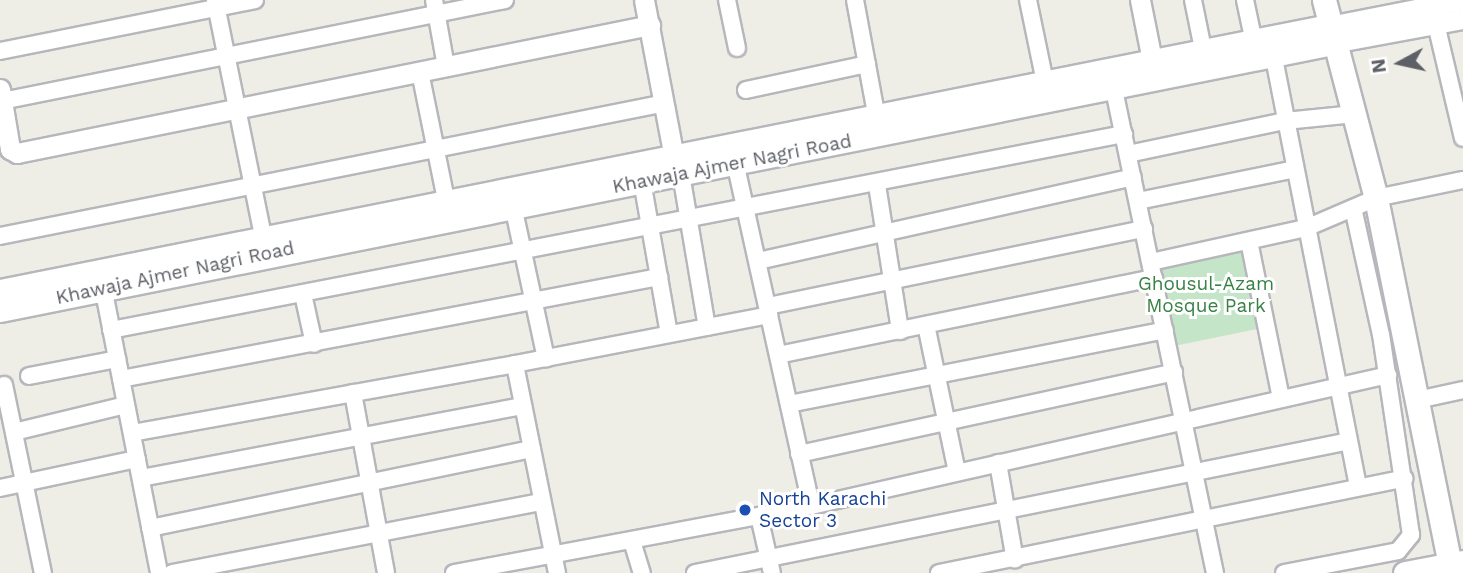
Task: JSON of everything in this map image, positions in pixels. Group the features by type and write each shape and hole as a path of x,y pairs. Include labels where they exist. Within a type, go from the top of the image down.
{"main road":[{"path":"1324,0 1338,33 1455,566 1414,572"},
{"path":"1338,33 1339,0"},
{"name":"Khawaja Ajmer Nagri Road","path":"0,291 446,201 642,181 677,165 735,162 772,147 1045,82 1253,39 1338,33"},
{"name":"Khawaja Ajmer Nagri Road","path":"0,310 513,206 556,188 1113,85 1273,53 1338,33"}],"street":[{"path":"0,51 216,4 255,0"},
{"path":"505,0 436,7 227,56 1,95 10,149 17,153 650,25"},
{"path":"645,0 689,219 707,327"},
{"path":"727,0 737,48"},
{"path":"855,0 877,120"},
{"path":"1028,0 1045,82"},
{"path":"1140,0 1152,60"},
{"path":"1193,0 1203,49"},
{"path":"1245,0 1253,39"},
{"name":"Khawaja Ajmer Nagri Road","path":"1338,33 1434,10 1462,0"},
{"path":"216,4 263,236"},
{"path":"436,7 446,66"},
{"path":"1434,10 1456,78 1462,133"},
{"name":"Khawaja Ajmer Nagri Road","path":"1434,10 1463,19"},
{"path":"1273,53 1358,487"},
{"path":"746,90 867,64"},
{"path":"420,72 446,201"},
{"path":"1113,85 1215,573"},
{"path":"0,236 665,103"},
{"path":"1128,154 1285,121 1355,114"},
{"path":"111,330 746,207 877,185 1124,134"},
{"path":"735,162 811,506"},
{"path":"1138,201 1295,169"},
{"path":"758,261 1133,177"},
{"path":"778,355 900,331 1152,270 1249,241 1306,228 1376,198 1463,180"},
{"path":"642,181 669,334"},
{"path":"877,185 900,331"},
{"path":"513,206 546,358"},
{"path":"1284,573 1405,545 1411,524 1388,375 1353,208"},
{"path":"132,433 707,327 892,281 1144,229"},
{"path":"1249,241 1281,398"},
{"path":"121,379 659,277"},
{"path":"103,288 159,573"},
{"path":"303,294 314,344"},
{"path":"926,325 957,472"},
{"path":"789,404 1165,330"},
{"path":"29,376 117,359"},
{"path":"515,364 556,573"},
{"path":"800,454 1174,372"},
{"path":"454,573 811,506 1184,418 1388,375"},
{"path":"4,385 43,573"},
{"path":"1417,400 1463,390"},
{"path":"353,393 386,573"},
{"path":"14,432 126,405"},
{"path":"141,478 362,441 523,406"},
{"path":"695,573 770,566 1007,512 1349,441"},
{"path":"150,528 532,449"},
{"path":"0,488 137,459"},
{"path":"998,463 1016,560"},
{"path":"939,573 977,569 1404,478"},
{"path":"172,573 541,502"},
{"path":"759,516 770,566"},
{"path":"632,541 642,573"}],"green space":[{"name":"Ghousul-Azam Mosque Park","path":"1249,241 1267,327 1169,347 1151,262"}],"place":[{"name":"North Karachi Sector 3","path":"745,510"}]}
